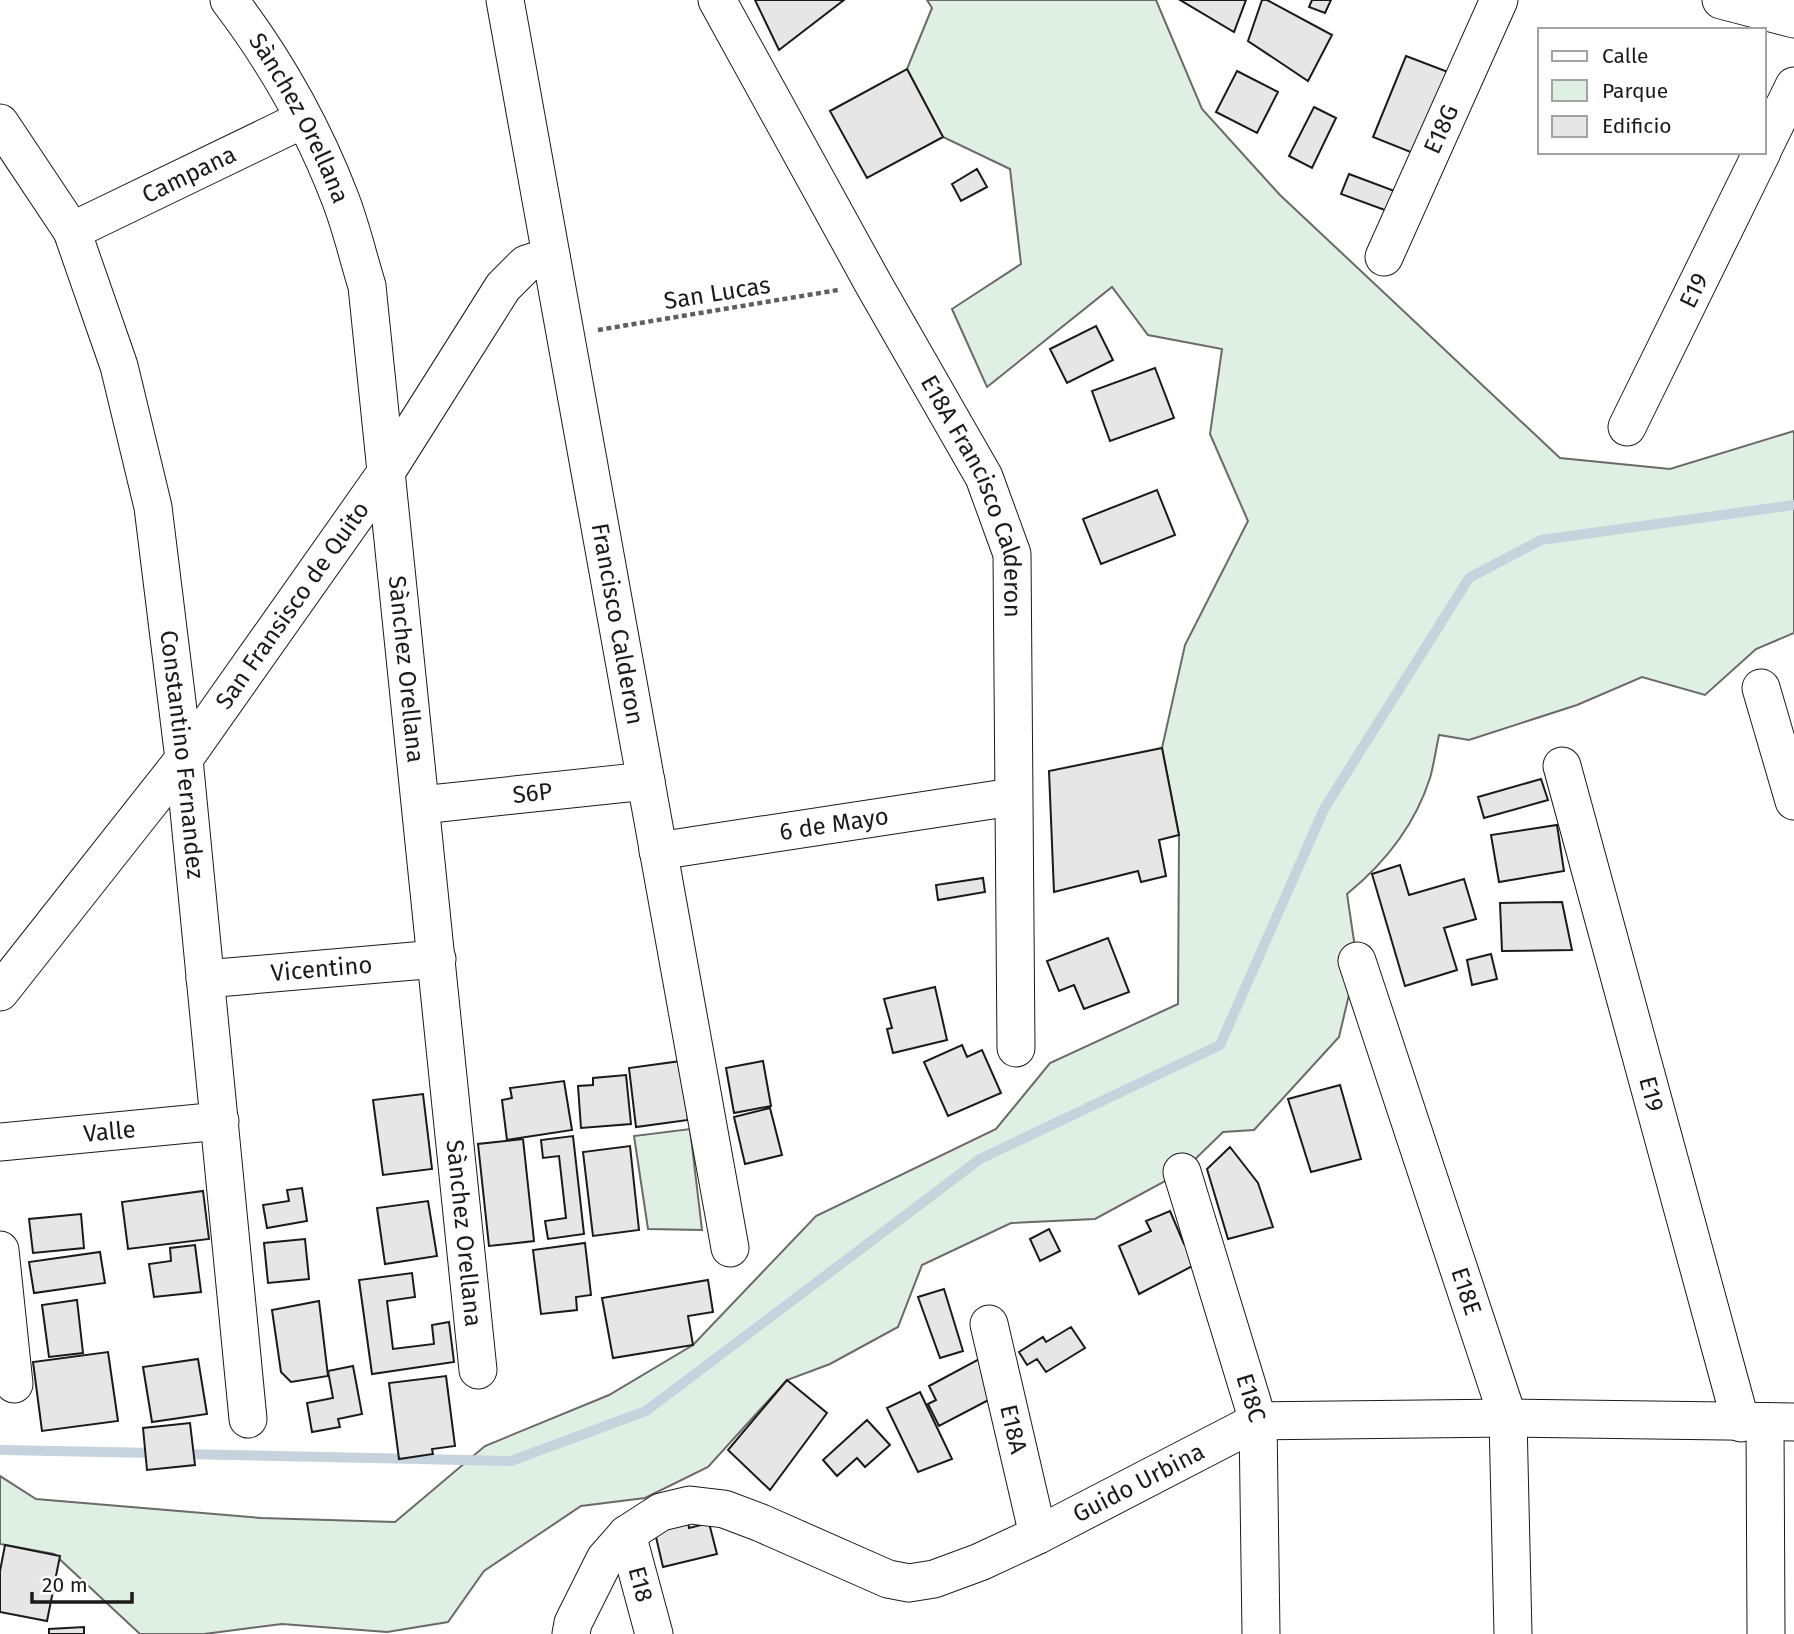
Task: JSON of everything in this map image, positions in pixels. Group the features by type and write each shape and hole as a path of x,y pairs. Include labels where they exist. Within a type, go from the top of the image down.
{"street":[{"name":"Sànchez Orellana","path":"229,0 247,24 304,119 340,198 367,286 478,1370"},
{"name":"Francisco Calderon","path":"505,0 730,1248"},
{"name":"E18A Francisco Calderon","path":"718,0 874,285 984,477 1012,554 1016,1048"},
{"name":"E18G","path":"1384,257 1499,0"},
{"path":"1721,0 1794,19"},
{"path":"1766,143 1794,86"},
{"name":"Campana","path":"72,231 304,119"},
{"name":"Constantino Fernandez","path":"0,123 72,231 119,366 153,507 184,759 248,1419"},
{"name":"E19","path":"1628,427 1761,154"},
{"name":"San Fransisco de Quito","path":"0,992 184,759 385,474 503,287 526,264 551,256"},
{"path":"1760,688 1794,801"},
{"name":"E19","path":"1562,766 1767,1422 1766,1634"},
{"name":"S6P","path":"421,804 646,781"},
{"name":"6 de Mayo","path":"659,851 1012,797"},
{"name":"Vicentino","path":"205,979 437,959"},
{"name":"E18E","path":"1357,961 1508,1418 1513,1634"},
{"name":"Valle","path":"0,1142 220,1121"},
{"name":"E18C","path":"1182,1172 1258,1421 1261,1634"},
{"path":"0,1250 14,1384"},
{"name":"E18A","path":"989,1324 1038,1535"},
{"name":"Guido Urbina","path":"571,1634 573,1623 605,1559 627,1534 661,1512 690,1505 724,1509 888,1579 909,1583 934,1579 969,1566 1038,1535 1258,1421 1508,1418 1767,1422"},
{"name":"E18","path":"627,1534 654,1634"}],"path":[{"name":"San Lucas","path":"566,335 874,285"}],"green space":[{"path":"927,0 1156,0 1202,109 1280,195 1560,458 1670,469 1794,431 1794,633 1756,649 1705,695 1642,677 1577,705 1469,740 1439,735 1430,778 1416,812 1386,856 1347,894 1357,961 1339,1037 1254,1130 1223,1132 1182,1172 1095,1219 1011,1223 922,1265 898,1327 830,1364 787,1380 708,1467 645,1498 581,1506 484,1571 448,1622 387,1632 282,1624 204,1634 140,1634 54,1554 0,1544 0,1476 36,1499 261,1518 395,1522 485,1446 609,1395 693,1345 816,1216 996,1129 1050,1063 1178,1004 1179,835 1162,748 1185,645 1248,521 1210,434 1222,349 1148,335 1112,287 987,387 952,309 1021,264 1010,169 943,137 907,69 932,8"},
{"path":"690,1129 702,1230 648,1229 634,1136"}],"building":[{"path":"755,0 844,0 779,50"},
{"path":"1180,0 1246,0 1234,32"},
{"path":"1262,0 1267,0 1332,35 1308,81 1248,41"},
{"path":"1312,0 1331,0 1325,13 1309,7"},
{"path":"1406,56 1456,75 1423,157 1373,137"},
{"path":"907,69 943,137 867,178 830,111"},
{"path":"1237,71 1278,92 1257,133 1216,112"},
{"path":"1314,107 1336,118 1312,168 1289,156"},
{"path":"977,169 987,187 961,201 952,184"},
{"path":"1349,174 1408,196 1401,216 1341,194"},
{"path":"1096,326 1113,360 1067,383 1050,349"},
{"path":"1155,368 1174,418 1110,441 1092,391"},
{"path":"1157,490 1175,535 1101,564 1083,519"},
{"path":"1162,748 1179,835 1159,840 1166,876 1141,882 1138,871 1054,892 1049,771"},
{"path":"1541,779 1548,800 1484,818 1478,797"},
{"path":"1557,825 1564,871 1499,882 1491,835"},
{"path":"1400,865 1409,895 1464,879 1476,919 1444,928 1457,970 1405,986 1372,874"},
{"path":"983,878 985,892 938,900 936,885"},
{"path":"1562,902 1572,950 1502,951 1500,903"},
{"path":"1108,938 1129,992 1084,1009 1074,985 1059,991 1047,961"},
{"path":"1491,954 1497,979 1472,985 1467,960"},
{"path":"935,987 947,1040 893,1053 887,1029 892,1028 884,999"},
{"path":"962,1045 967,1057 982,1050 1001,1093 948,1116 924,1062"},
{"path":"681,1061 688,1120 636,1127 629,1068"},
{"path":"763,1061 771,1106 734,1113 726,1068"},
{"path":"626,1075 631,1124 581,1128 578,1086 593,1085 593,1078"},
{"path":"564,1081 572,1130 507,1140 502,1100 512,1098 510,1088"},
{"path":"1340,1085 1361,1159 1311,1172 1288,1099"},
{"path":"423,1094 432,1169 383,1175 373,1100"},
{"path":"770,1108 782,1155 745,1164 734,1117"},
{"path":"573,1136 584,1234 548,1239 545,1221 566,1218 559,1156 543,1158 541,1140"},
{"path":"523,1139 534,1241 489,1246 478,1144"},
{"path":"630,1146 639,1230 593,1236 583,1152"},
{"path":"1230,1147 1258,1183 1273,1227 1228,1239 1207,1169"},
{"path":"302,1188 307,1221 267,1228 263,1205 289,1201 287,1190"},
{"path":"203,1191 209,1239 128,1249 122,1202"},
{"path":"428,1201 437,1256 385,1264 377,1208"},
{"path":"1170,1211 1184,1244 1193,1241 1202,1261 1139,1294 1119,1246 1151,1231 1146,1221"},
{"path":"81,1214 84,1248 33,1253 29,1219"},
{"path":"1049,1229 1060,1251 1040,1261 1030,1239"},
{"path":"305,1239 309,1279 268,1283 264,1243"},
{"path":"585,1243 591,1295 576,1297 577,1310 541,1314 533,1250"},
{"path":"195,1245 201,1292 154,1297 149,1264 171,1261 170,1248"},
{"path":"100,1252 105,1283 34,1293 29,1262"},
{"path":"412,1273 415,1297 387,1301 393,1349 434,1344 432,1325 449,1322 454,1362 372,1374 359,1280"},
{"path":"708,1280 713,1312 688,1316 693,1345 613,1358 602,1298"},
{"path":"944,1289 963,1351 940,1358 918,1297"},
{"path":"77,1300 83,1353 49,1357 42,1305"},
{"path":"319,1301 328,1376 291,1382 281,1372 272,1310"},
{"path":"1071,1327 1085,1348 1046,1372 1037,1359 1027,1365 1019,1352 1043,1337 1046,1342"},
{"path":"108,1352 118,1421 42,1431 33,1362"},
{"path":"981,1358 1000,1394 939,1426 928,1404 936,1400 929,1386"},
{"path":"198,1359 207,1414 152,1422 143,1367"},
{"path":"353,1366 362,1414 338,1419 340,1427 312,1432 307,1403 333,1398 328,1371"},
{"path":"446,1376 455,1446 432,1449 433,1454 399,1459 389,1383"},
{"path":"787,1380 827,1413 770,1490 728,1450"},
{"path":"920,1392 952,1459 918,1472 887,1408"},
{"path":"867,1420 890,1445 865,1467 857,1458 837,1476 823,1460"},
{"path":"190,1423 195,1465 147,1470 143,1428"},
{"path":"687,1516 689,1528 709,1523 717,1554 663,1567 653,1524"},
{"path":"5,1545 60,1556 47,1621 0,1612 0,1571"},
{"path":"84,1627 84,1634 49,1634 49,1629"}],"waterway":[{"path":"182,1454 511,1461 646,1411 980,1159 1220,1045 1324,809 1469,578 1541,540 1794,505"},
{"path":"0,1450 157,1453"}]}
